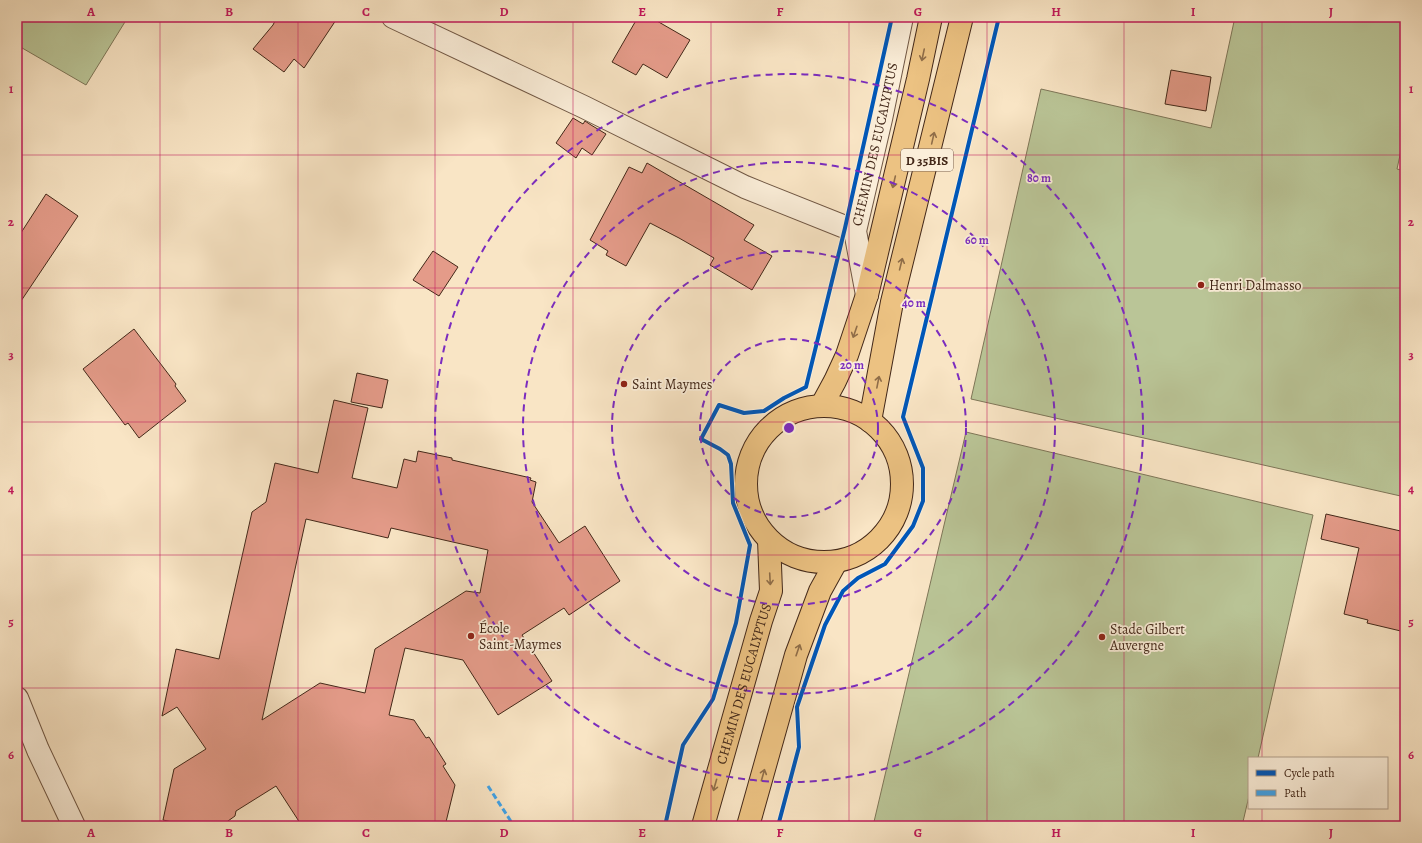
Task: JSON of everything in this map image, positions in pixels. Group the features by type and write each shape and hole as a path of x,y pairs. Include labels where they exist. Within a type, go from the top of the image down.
{"main road":[{"name":"CHEMIN DES EUCALYPTUS","path":"822,405 836,381 847,355 867,295 931,17"},
{"name":"D 35BIS","path":"870,421 892,302 962,17"},
{"path":"822,405 848,409 870,421 889,440 900,464 903,490 896,516 882,537 861,554 836,562 812,562 788,554 768,540 753,519 745,494 747,468 756,443 773,423 796,410 822,405"},
{"name":"CHEMIN DES EUCALYPTUS","path":"703,826 771,591 768,540"},
{"path":"748,826 796,655 820,591 836,562"}],"street":[{"path":"393,17 584,107 746,187 855,231"},
{"name":"CHEMIN DES EUCALYPTUS","path":"867,295 855,231 881,120 902,17"},
{"path":"17,698 38,750 74,826"}],"green space":[{"path":"17,17 128,17 86,85 17,45"},
{"name":"Henri Dalmasso","path":"1235,17 1405,17 1405,132 1397,169 1405,171 1405,497 971,399 1041,89 1211,128"},
{"name":"Stade Gilbert Auvergne","path":"966,432 1313,515 1258,757 1248,757 1248,800 1242,826 873,826"}],"building":[{"path":"277,17 338,17 304,68 294,59 284,72 253,49 273,25"},
{"path":"638,17 650,17 690,40 667,78 643,64 636,75 612,62"},
{"path":"1171,70 1211,77 1206,111 1165,104"},
{"path":"573,118 583,124 585,121 606,134 592,155 582,148 576,158 556,143"},
{"path":"647,163 754,225 744,240 772,256 752,290 710,265 714,258 650,223 626,266 606,255 608,251 590,240 629,167 642,173"},
{"path":"46,194 78,216 17,307 17,239"},
{"path":"433,251 458,267 439,296 413,280"},
{"path":"134,329 176,384 175,386 186,401 139,438 128,423 125,425 83,369"},
{"path":"357,373 388,380 382,408 351,402"},
{"path":"334,400 368,408 352,478 397,488 404,459 416,462 418,451 531,478 530,480 536,482 532,502 559,543 585,526 620,581 569,615 564,608 522,635 552,681 498,715 463,660 405,648 389,715 414,720 426,738 429,737 446,764 443,766 455,785 445,826 302,826 276,786 236,811 235,816 221,826 191,826 163,820 174,769 206,749 177,707 162,716 176,649 219,659 252,512 266,502 275,463 318,473","holes":["306,519 388,538 391,528 488,550 480,593 466,591 375,649 365,693 320,683 262,720"]},
{"path":"1326,514 1405,532 1405,632 1367,623 1368,620 1344,614 1359,548 1321,539"}],"marked path":[{"path":"488,786 514,826"}],"cycle path":[{"path":"665,826 683,745 713,699 736,623 750,545 733,503 731,464 728,455 701,439 719,405 744,413 764,411 784,398 806,387 845,228 892,17"},
{"path":"778,826 799,747 797,707 825,625 843,591 858,578 885,564 913,526 923,501 923,468 903,417 999,17"}],"place":[{"name":"Henri Dalmasso","path":"1201,285"},
{"name":"Saint Maymes","path":"624,384"},
{"name":"École Saint-Maymes","path":"471,636"},
{"name":"Stade Gilbert Auvergne","path":"1102,637"}]}
